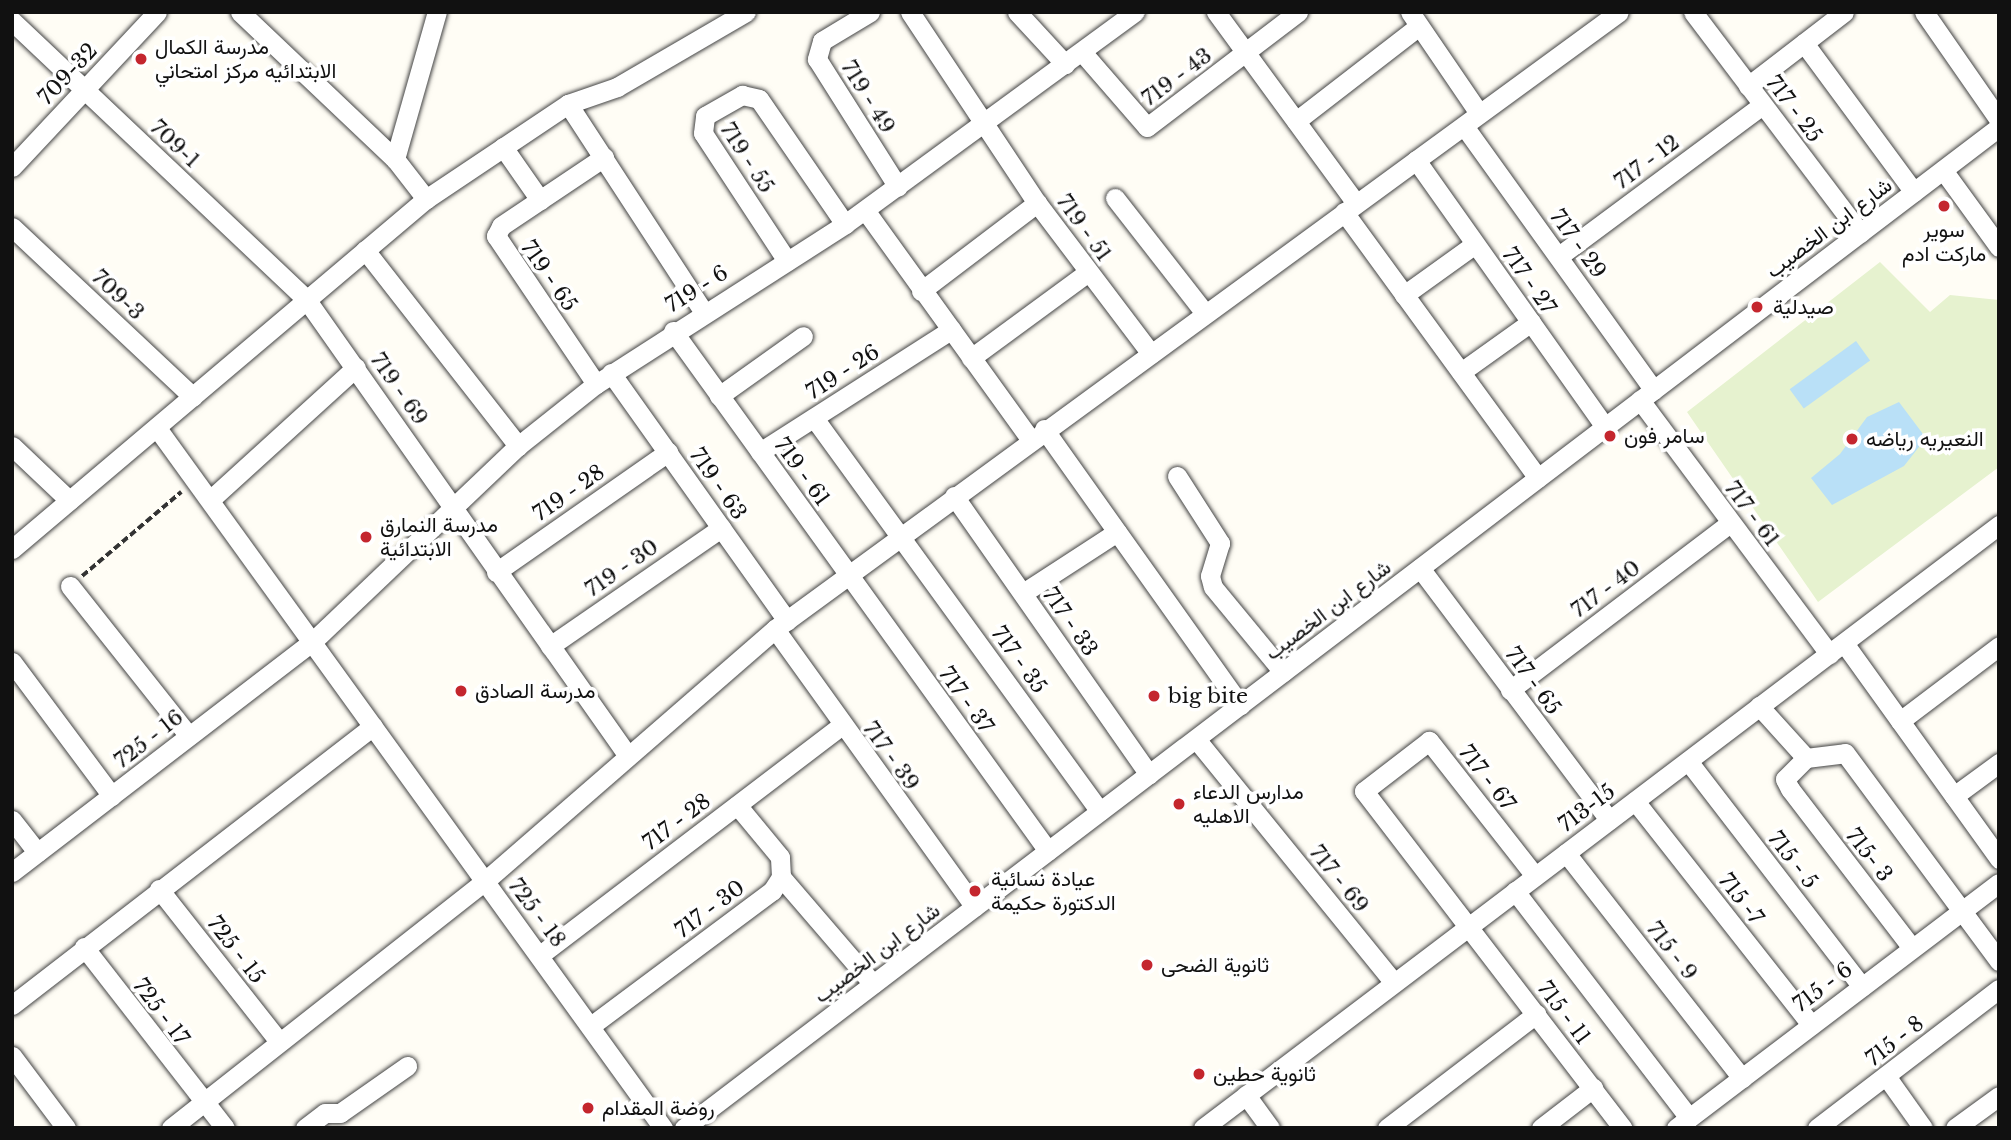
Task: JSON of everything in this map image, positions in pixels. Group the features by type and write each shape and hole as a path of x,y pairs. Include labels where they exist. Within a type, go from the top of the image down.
{"street":[{"name":"709-32","path":"12,167 157,12"},
{"path":"240,12 395,159 426,199"},
{"path":"262,33 268,12"},
{"path":"395,159 437,12"},
{"path":"12,549 426,199 568,104 617,87 746,12"},
{"name":"719 - 49","path":"870,12 822,41 817,59 898,187"},
{"path":"911,12 985,126"},
{"path":"1017,12 1065,64"},
{"name":"719 - 6","path":"313,641 518,446 604,378 703,311 845,224 985,126 1135,12"},
{"path":"1216,12 1296,121 1404,295 1538,478"},
{"path":"1247,52 1298,12"},
{"path":"171,1128 278,1040 485,881 781,625 1037,434 1151,354 1619,12"},
{"name":"717 - 25","path":"1693,12 1860,233"},
{"path":"1748,86 1844,12"},
{"path":"1924,12 1999,120"},
{"path":"1296,121 1414,19"},
{"name":"717 - 29","path":"1414,19 1472,119 1647,395"},
{"name":"709-1","path":"12,22 306,299"},
{"path":"1804,43 1914,192"},
{"name":"719 - 43","path":"1082,52 1147,127 1247,52"},
{"name":"719 - 55","path":"787,261 702,133 705,116 742,95 759,100 845,224"},
{"path":"568,104 703,311"},
{"name":"717 - 12","path":"1559,256 1762,105"},
{"name":"719 - 51","path":"985,126 1037,203 1151,354"},
{"name":"شارع ابن الخصيب","path":"684,1128 1999,127"},
{"path":"503,147 540,201"},
{"name":"719 - 65","path":"604,157 540,201 496,236 604,378"},
{"name":"717 - 27","path":"1416,160 1605,427"},
{"path":"1943,170 1999,247"},
{"path":"1115,198 1205,313"},
{"path":"922,291 1037,203"},
{"path":"865,210 971,358 1117,531 1240,705"},
{"name":"709-3","path":"12,227 193,397"},
{"path":"1404,295 1475,244"},
{"path":"365,250 518,446"},
{"path":"971,358 1088,272"},
{"name":"719 - 69","path":"306,299 356,366 496,572 628,756"},
{"path":"1461,372 1531,322"},
{"name":"719 - 26","path":"760,452 951,330"},
{"name":"719 - 61","path":"673,331 847,575"},
{"path":"719,396 803,335"},
{"path":"210,500 356,366"},
{"name":"719 - 63","path":"604,378 668,452 781,625"},
{"name":"717 - 61","path":"1647,395 1729,524 1900,721 1999,859"},
{"name":"717 - 35","path":"814,418 1100,811"},
{"name":"725 - 18","path":"157,428 592,1025 663,1128"},
{"path":"12,446 69,500"},
{"name":"719 - 28","path":"496,572 668,452"},
{"path":"1177,476 1220,543 1213,587 1283,672"},
{"name":"717 - 33","path":"954,496 1149,774"},
{"name":"717 - 40","path":"1510,690 1729,524"},
{"name":"713-15","path":"1203,1128 1999,525"},
{"name":"719 - 30","path":"550,646 720,528"},
{"path":"1023,593 1117,531"},
{"name":"717 - 65","path":"1420,568 1609,820"},
{"name":"717 - 37","path":"847,575 1048,851"},
{"path":"70,586 189,736"},
{"name":"717 - 39","path":"781,625 841,726 975,907"},
{"name":"725 - 16","path":"12,872 313,641"},
{"path":"1900,721 1999,646"},
{"path":"12,662 112,796"},
{"path":"1759,706 1806,758 1845,753 1999,961"},
{"path":"12,1005 373,726"},
{"name":"717 - 28","path":"540,955 841,726"},
{"name":"717 - 69","path":"1196,739 1394,983"},
{"name":"717 - 67","path":"1469,926 1364,791 1429,741 1535,876"},
{"name":"715- 3","path":"1806,758 1785,779 1790,789 1912,948"},
{"name":"715 - 5","path":"1688,761 1862,987"},
{"path":"1954,796 1999,763"},
{"name":"715 -7","path":"1635,801 1811,1025"},
{"path":"737,805 780,857 781,877 873,984"},
{"path":"12,820 37,852"},
{"name":"715 - 9","path":"1566,853 1742,1077"},
{"name":"717 - 30","path":"592,1025 772,891 781,877"},
{"name":"715 - 6","path":"1683,1123 1999,883"},
{"name":"725 - 15","path":"159,889 278,1040"},
{"path":"1515,891 1683,1123"},
{"name":"715 - 11","path":"1469,926 1623,1128"},
{"name":"725 - 17","path":"84,947 202,1105 225,1128"},
{"name":"715 - 8","path":"1818,1128 1999,989"},
{"path":"1387,1128 1536,1014"},
{"path":"12,1056 66,1128"},
{"path":"305,1128 325,1113 346,1120 407,1066"},
{"path":"1886,1076 1923,1128"},
{"path":"1541,1128 1593,1088"},
{"path":"1246,1095 1269,1128"},
{"path":"1955,1128 1999,1096"}],"path":[{"path":"70,586 196,480"}],"green space":[{"name":"النعيريه رياضه","path":"1880,262 1930,312 1950,295 1999,300 1999,467 1818,602 1687,412"}],"water":[{"path":"1856,341 1870,360 1804,409 1790,389"},
{"path":"1899,402 1926,438 1904,466 1832,505 1811,478 1840,454 1867,417"}],"place":[{"name":"مدرسة الكمال الابتدائيه مركز امتحاني","path":"141,59"},
{"name":"سوير ماركت ادم","path":"1944,206"},
{"name":"صيدلية","path":"1757,307"},
{"name":"سامر فون","path":"1610,436"},
{"name":"النعيريه رياضه","path":"1852,439"},
{"name":"مدرسة النمارق الابتدائية","path":"366,537"},
{"name":"مدرسة الصادق","path":"461,691"},
{"name":"big bite","path":"1154,696"},
{"name":"مدارس الدعاء الاهليه","path":"1179,804"},
{"name":"عيادة نسائية الدكتورة حكيمة","path":"975,891"},
{"name":"ثانوية الضحى","path":"1147,965"},
{"name":"ثانوية حطين","path":"1199,1074"},
{"name":"روضة المقدام","path":"588,1108"}]}
